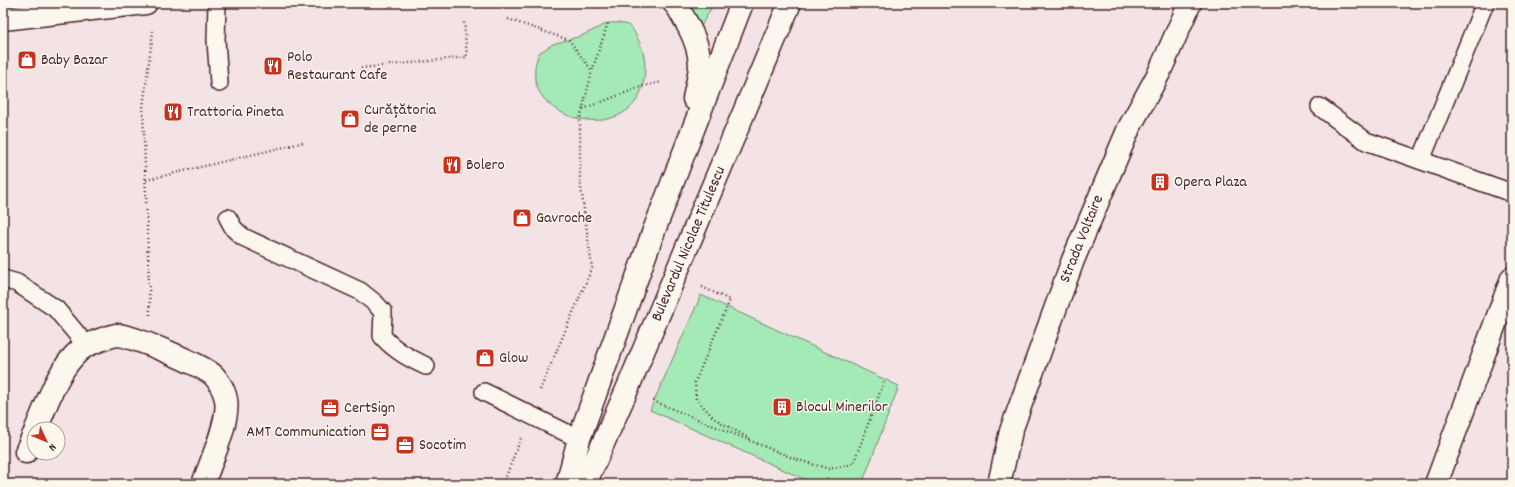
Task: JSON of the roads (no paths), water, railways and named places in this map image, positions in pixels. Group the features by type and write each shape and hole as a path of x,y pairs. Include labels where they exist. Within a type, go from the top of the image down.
{"main road":[{"path":"3,19 103,6 146,3"},
{"path":"674,3 693,33 699,52 700,68 681,161"},
{"name":"Bulevardul Nicolae Titulescu","path":"566,484 579,439 653,233 742,3"},
{"name":"Bulevardul Nicolae Titulescu","path":"585,484 790,3"},
{"name":"Strada Voltaire","path":"999,484 1011,432 1073,260 1129,128 1159,73 1190,3"},
{"path":"1436,484 1512,278"},
{"path":"40,421 63,369 81,349 99,340 118,335 151,345 204,368 214,375 226,399 227,409 224,423 203,484"}],"lane":[{"path":"217,3 216,40 219,83"},
{"path":"1421,160 1485,3"},
{"path":"1320,107 1366,141 1512,193"},
{"path":"228,218 234,229 243,236 360,291 375,303 383,312 382,336 390,345 403,355 426,366"},
{"path":"3,278 17,283 56,308 87,346"},
{"path":"484,392 579,439"}],"place":[{"name":"Baby Bazar","path":"27,60"},
{"name":"Polo Restaurant Cafe","path":"273,66"},
{"name":"Trattoria Pineta","path":"173,112"},
{"name":"Curățătoria de perne","path":"350,119"},
{"name":"Bolero","path":"452,165"},
{"name":"Opera Plaza","path":"1160,182"},
{"name":"Gavroche","path":"522,218"},
{"name":"Glow","path":"485,358"},
{"name":"Blocul Minerilor","path":"782,407"},
{"name":"CertSign","path":"330,408"},
{"name":"AMT Communication","path":"380,432"},
{"name":"Socotim","path":"405,445"}]}
